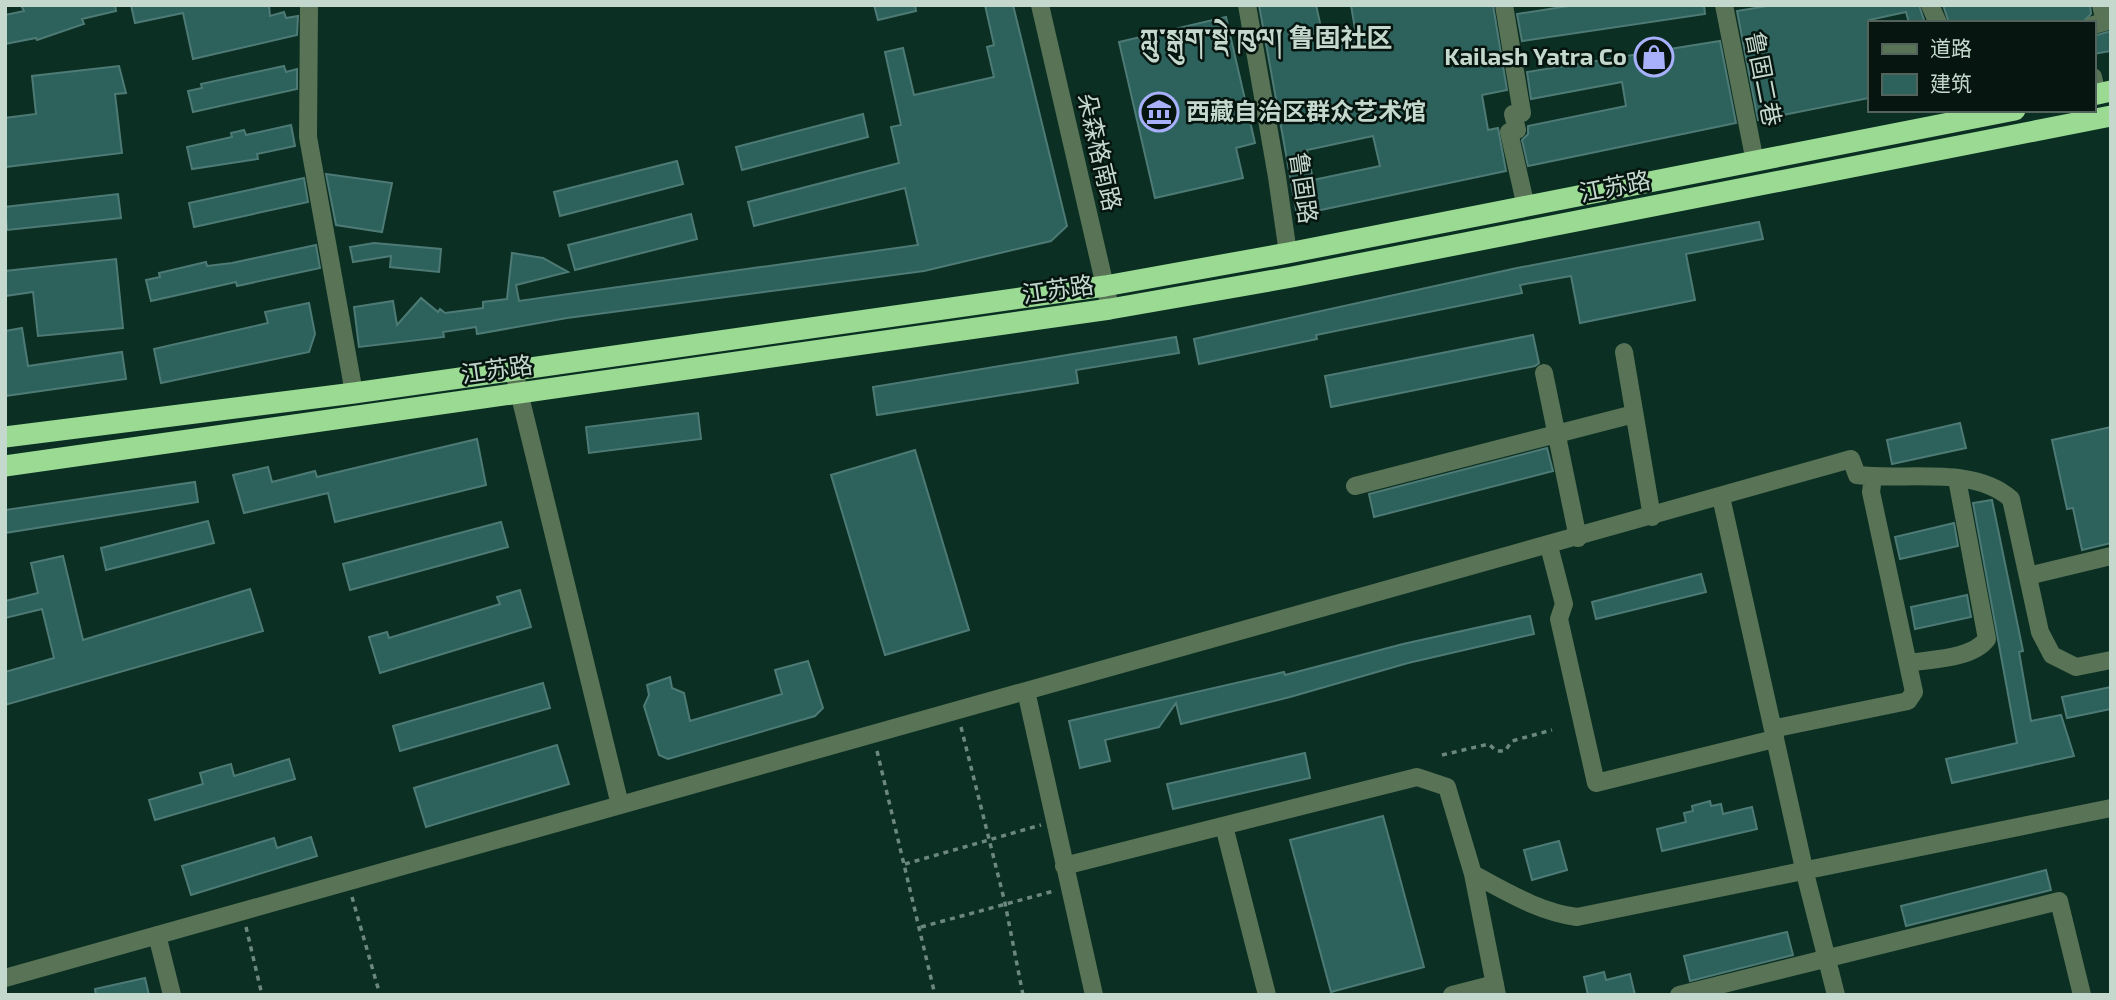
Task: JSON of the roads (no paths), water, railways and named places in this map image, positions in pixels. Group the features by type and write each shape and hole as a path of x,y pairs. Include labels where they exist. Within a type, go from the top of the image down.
{"highway":[{"name":"江苏路","path":"5,437 354,393 1105,286 1287,254 1755,162 1973,114 1994,112"},
{"name":"江苏路","path":"5,466 1110,309 1292,277 2111,116"}],"street":[{"path":"309,5 309,137 354,393"},
{"name":"朵森格南路","path":"1040,5 1110,309"},
{"name":"鲁固路","path":"1247,5 1278,177 1287,254"},
{"path":"1504,5 1522,113 1513,114 1517,130 1509,132 1526,207"},
{"name":"鲁固二巷","path":"1724,5 1755,162"},
{"path":"1930,5 1937,21"},
{"path":"2095,24 2105,22 2101,5"},
{"path":"1623,352 1652,517"},
{"path":"513,370 620,806"},
{"path":"1544,373 1578,538"},
{"path":"1355,486 1634,414"},
{"path":"5,978 1721,498 1851,459 1857,475 1957,479 1997,487 2011,499 2040,632 2052,655 2076,667 2111,660"},
{"path":"1774,738 1777,728 1908,701 1914,692 1871,492 1873,477"},
{"path":"1908,663 1970,652 1981,647 1987,639 1957,479"},
{"path":"1721,498 1805,873 1829,958 1836,995"},
{"path":"1549,546 1564,604 1559,620 1596,783 1774,738"},
{"path":"2028,576 2111,556"},
{"path":"1026,691 1094,995"},
{"path":"1064,866 1417,777 1447,787 1473,874 1496,989 1452,995"},
{"path":"1473,874 1531,905 1556,914 1577,917 1805,873 2111,808"},
{"path":"1224,826 1267,995"},
{"path":"1679,995 2059,901 2082,995"},
{"path":"157,935 172,995"}],"place":[{"name":"Kailash Yatra Co","path":"1654,57"},
{"name":"西藏自治区群众艺术馆","path":"1159,112"}],"district":[{"name":"ཀླུ་སྒུག་སྡེ་ཁུལ། 鲁固社区","path":"1266,38"}]}
